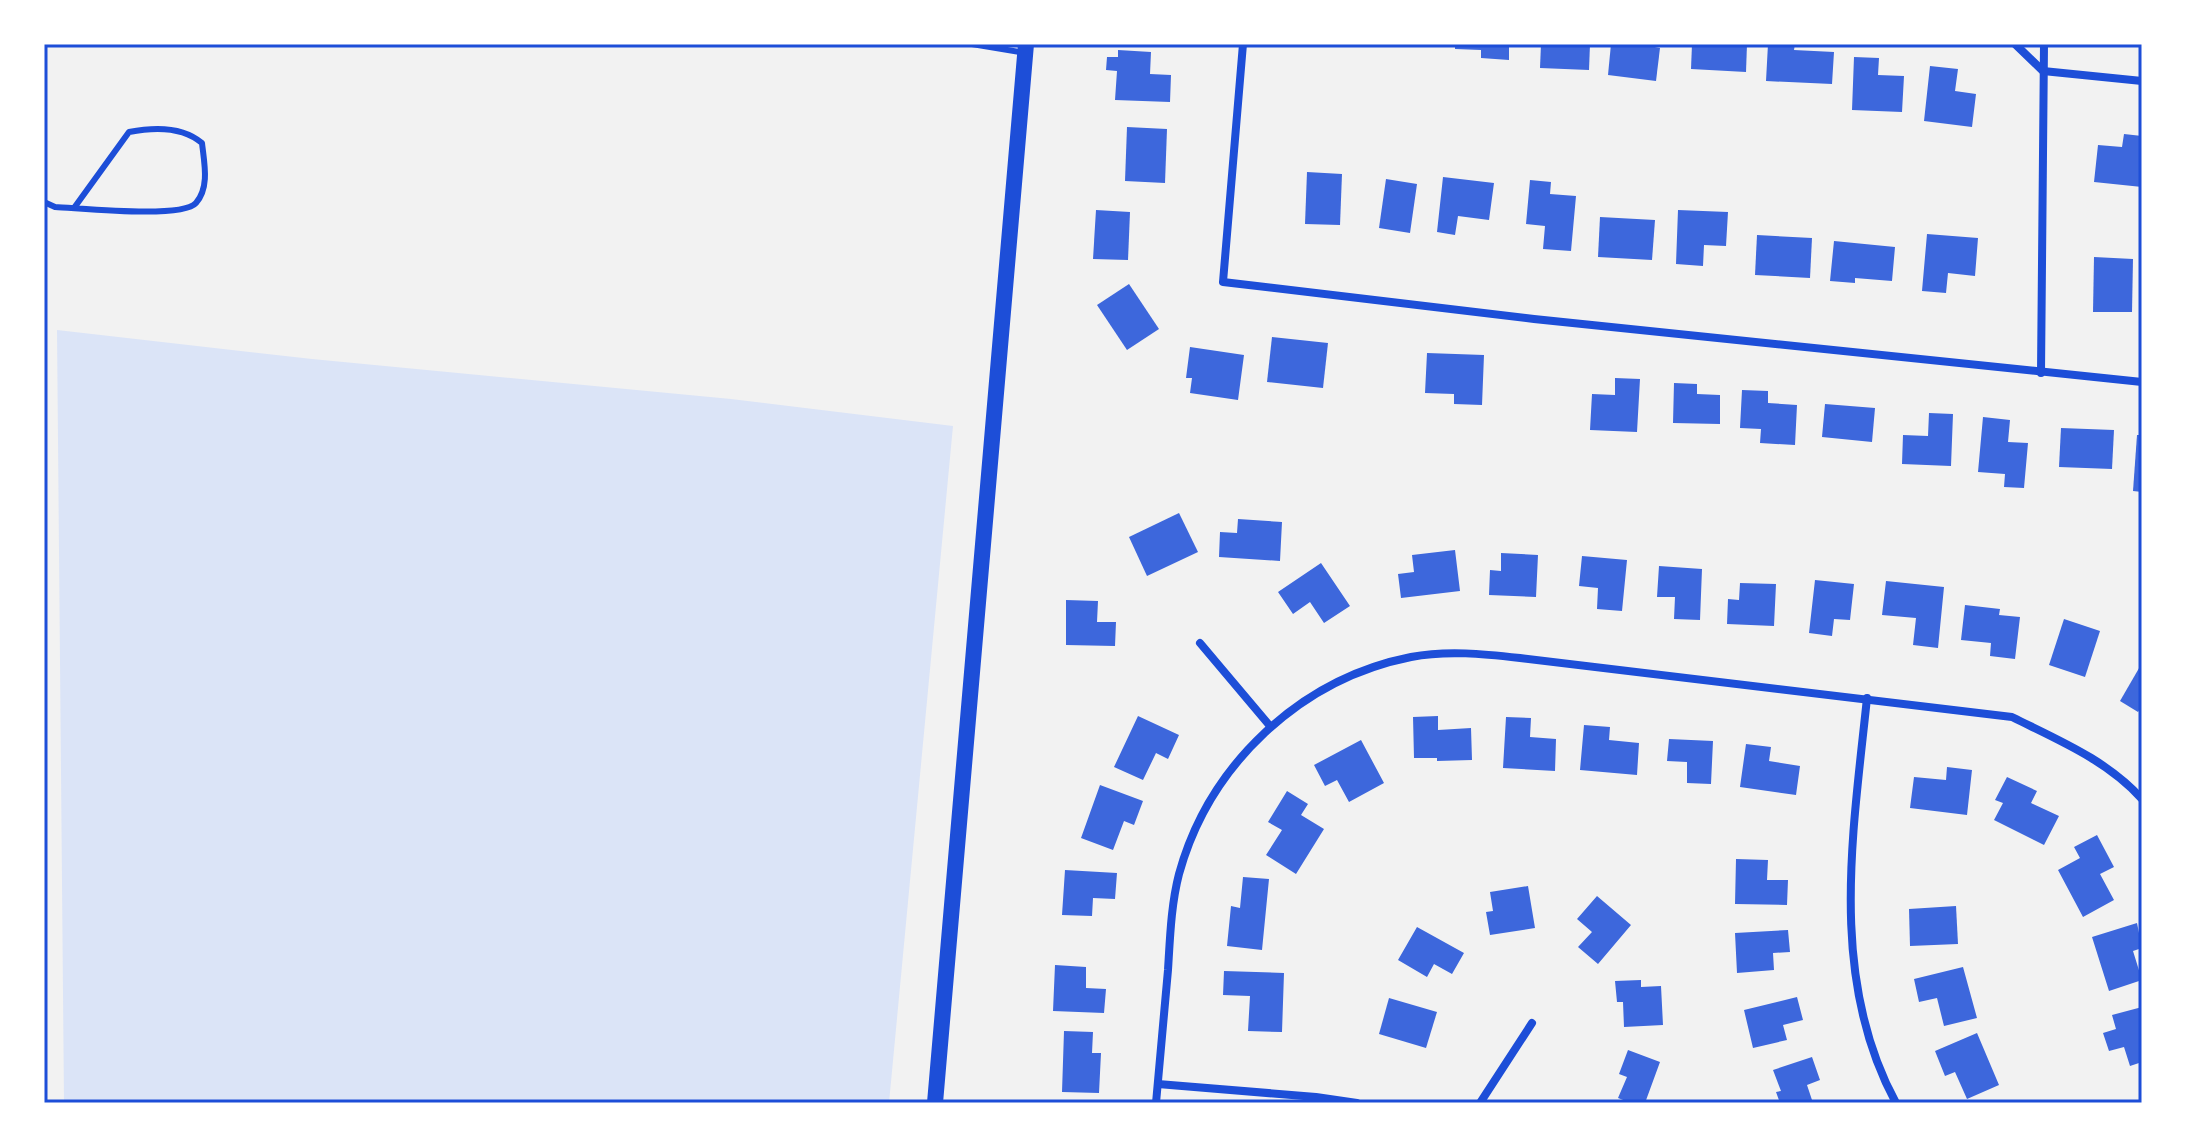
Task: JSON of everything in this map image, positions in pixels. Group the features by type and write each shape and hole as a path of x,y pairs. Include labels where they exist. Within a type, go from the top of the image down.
{"main road":[{"path":"935,1103 1026,48"}],"street":[{"path":"1243,44 1223,282 1503,315 2142,382"},
{"path":"2015,44 2043,71 2142,81"},
{"path":"2041,373 2044,44"},
{"path":"1200,643 1270,726"},
{"path":"1156,1103 1173,906 1180,873 1196,828 1216,790 1270,726 1305,700 1361,673 1411,657 1446,654 1520,658 2012,717 2081,751 2129,784 2142,799"},
{"path":"1867,698 1851,846 1849,911 1862,1010 1874,1052 1896,1103"},
{"path":"1480,1103 1532,1023"},
{"path":"1158,1084 1357,1103"}],"lane":[{"path":"972,44 1026,48"},
{"path":"44,202 55,207 74,208 150,212 186,210 197,202 206,176 202,143 190,133 150,128 129,132 74,208"}],"shaded area":[{"path":"57,330 312,359 731,399 953,426 889,1103 64,1103"}],"building":[{"path":"1455,44 1509,44 1509,60 1481,58 1481,50 1455,49"},
{"path":"1541,44 1590,44 1589,70 1540,68"},
{"path":"1611,44 1660,48 1656,81 1608,75"},
{"path":"1692,44 1747,44 1746,72 1691,69"},
{"path":"1768,44 1795,44 1794,50 1834,52 1832,84 1766,81"},
{"path":"1118,50 1151,52 1150,74 1171,75 1170,102 1115,100 1117,71 1106,70 1107,57 1118,57"},
{"path":"1854,57 1879,58 1878,75 1904,76 1902,112 1852,110"},
{"path":"1930,66 1958,69 1955,91 1976,94 1972,127 1924,121"},
{"path":"1127,127 1167,129 1165,183 1125,181"},
{"path":"2124,134 2142,136 2142,187 2094,182 2098,145 2122,147"},
{"path":"1307,172 1342,174 1340,225 1305,224"},
{"path":"1443,177 1494,183 1489,220 1458,216 1455,235 1437,232"},
{"path":"1386,179 1417,184 1410,233 1379,228"},
{"path":"1530,180 1551,182 1550,194 1576,196 1571,251 1543,249 1545,226 1526,224"},
{"path":"1096,210 1130,212 1128,260 1093,259"},
{"path":"1678,210 1728,212 1726,246 1704,245 1703,266 1676,264"},
{"path":"1600,217 1655,220 1652,260 1598,257"},
{"path":"1927,234 1978,238 1975,276 1948,273 1946,293 1922,291"},
{"path":"1757,235 1812,238 1810,278 1755,275"},
{"path":"1834,241 1895,247 1892,281 1855,278 1855,283 1830,281"},
{"path":"2094,257 2133,259 2132,312 2093,312"},
{"path":"1129,284 1159,329 1127,350 1097,305"},
{"path":"1272,337 1328,343 1323,388 1267,382"},
{"path":"1190,347 1244,355 1238,400 1190,393 1192,378 1186,378"},
{"path":"1427,353 1484,355 1482,405 1454,404 1454,394 1425,393"},
{"path":"1615,378 1640,379 1637,432 1590,430 1592,394 1615,395"},
{"path":"1674,383 1697,384 1697,394 1720,395 1720,424 1673,423"},
{"path":"1742,390 1768,391 1768,403 1797,405 1795,445 1760,443 1761,429 1740,428"},
{"path":"1825,404 1875,408 1872,442 1822,437"},
{"path":"1929,413 1953,414 1951,466 1902,464 1903,435 1928,436"},
{"path":"1983,417 2010,420 2008,442 2028,443 2024,488 2004,487 2005,474 1978,472"},
{"path":"2061,428 2114,430 2112,469 2059,467"},
{"path":"2137,435 2142,435 2142,492 2133,491"},
{"path":"1179,513 1198,552 1147,576 1129,537"},
{"path":"1238,519 1282,522 1280,561 1219,557 1220,532 1237,533"},
{"path":"1455,550 1460,591 1401,598 1398,574 1414,572 1412,555"},
{"path":"1501,553 1538,555 1536,597 1489,595 1490,570 1501,571"},
{"path":"1582,556 1627,560 1622,611 1597,609 1598,588 1579,586"},
{"path":"1321,563 1350,606 1324,623 1310,602 1293,614 1278,592"},
{"path":"1659,566 1702,569 1700,620 1674,619 1675,597 1657,597"},
{"path":"1815,580 1854,584 1850,620 1834,619 1832,636 1809,633"},
{"path":"1886,581 1944,587 1938,648 1913,645 1916,618 1882,615"},
{"path":"1740,583 1776,584 1774,626 1727,624 1728,599 1739,600"},
{"path":"1066,600 1098,601 1097,622 1116,622 1115,646 1066,645"},
{"path":"1965,605 2000,609 1999,615 2020,617 2015,659 1990,656 1991,643 1961,640"},
{"path":"2064,619 2100,631 2085,677 2049,665"},
{"path":"2142,663 2142,706 2138,712 2120,701"},
{"path":"1138,716 1179,735 1168,759 1156,753 1143,780 1114,767"},
{"path":"1438,716 1438,730 1471,728 1472,760 1414,758 1413,717"},
{"path":"1506,717 1531,718 1530,737 1556,739 1555,771 1503,768"},
{"path":"1584,725 1610,727 1609,740 1639,743 1637,775 1580,770"},
{"path":"1669,739 1713,741 1711,784 1687,783 1687,762 1667,761"},
{"path":"1361,740 1384,783 1349,802 1337,780 1325,786 1314,765"},
{"path":"1746,744 1771,747 1769,761 1800,766 1796,795 1740,787"},
{"path":"1947,767 1972,770 1967,815 1910,808 1914,777 1946,780"},
{"path":"2007,777 2037,791 2031,803 2059,816 2044,845 1994,820 2003,803 1995,800"},
{"path":"1100,785 1143,801 1134,825 1124,821 1113,850 1081,838"},
{"path":"1287,791 1308,804 1301,815 1324,829 1296,874 1266,855 1282,830 1268,822"},
{"path":"2097,835 2114,867 2100,874 2114,900 2083,917 2058,870 2080,858 2074,847"},
{"path":"1736,859 1768,860 1767,880 1788,880 1787,905 1735,904"},
{"path":"1065,870 1117,873 1115,899 1093,898 1092,916 1062,915"},
{"path":"1243,877 1269,879 1262,950 1227,946 1231,906 1240,908"},
{"path":"1528,886 1535,928 1490,935 1486,912 1493,911 1490,892"},
{"path":"1597,896 1631,925 1598,964 1578,947 1592,932 1577,919"},
{"path":"1956,906 1958,944 1910,946 1909,909"},
{"path":"2137,923 2142,948 2133,951 2142,980 2109,991 2092,937"},
{"path":"1417,927 1464,953 1452,974 1434,964 1427,977 1398,960"},
{"path":"1788,930 1790,952 1773,953 1774,970 1737,973 1735,933"},
{"path":"1055,965 1086,967 1086,988 1106,989 1104,1013 1053,1011"},
{"path":"1963,967 1977,1018 1944,1026 1937,998 1919,1002 1914,979"},
{"path":"1224,971 1284,973 1282,1032 1248,1031 1250,996 1223,995"},
{"path":"1641,980 1641,987 1661,986 1663,1025 1624,1027 1623,1002 1617,1002 1615,981"},
{"path":"1797,997 1803,1020 1783,1025 1787,1040 1753,1048 1744,1010"},
{"path":"1389,998 1437,1012 1426,1048 1379,1034"},
{"path":"2142,1007 2142,1062 2130,1066 2124,1047 2109,1051 2103,1033 2116,1029 2112,1015"},
{"path":"1064,1031 1093,1032 1092,1053 1101,1053 1099,1093 1062,1092"},
{"path":"1977,1033 1999,1085 1967,1099 1955,1072 1945,1076 1935,1051"},
{"path":"1628,1050 1660,1062 1645,1103 1631,1103 1618,1098 1627,1077 1619,1074"},
{"path":"1812,1057 1820,1080 1807,1085 1813,1103 1780,1103 1776,1092 1781,1091 1773,1070"}]}
